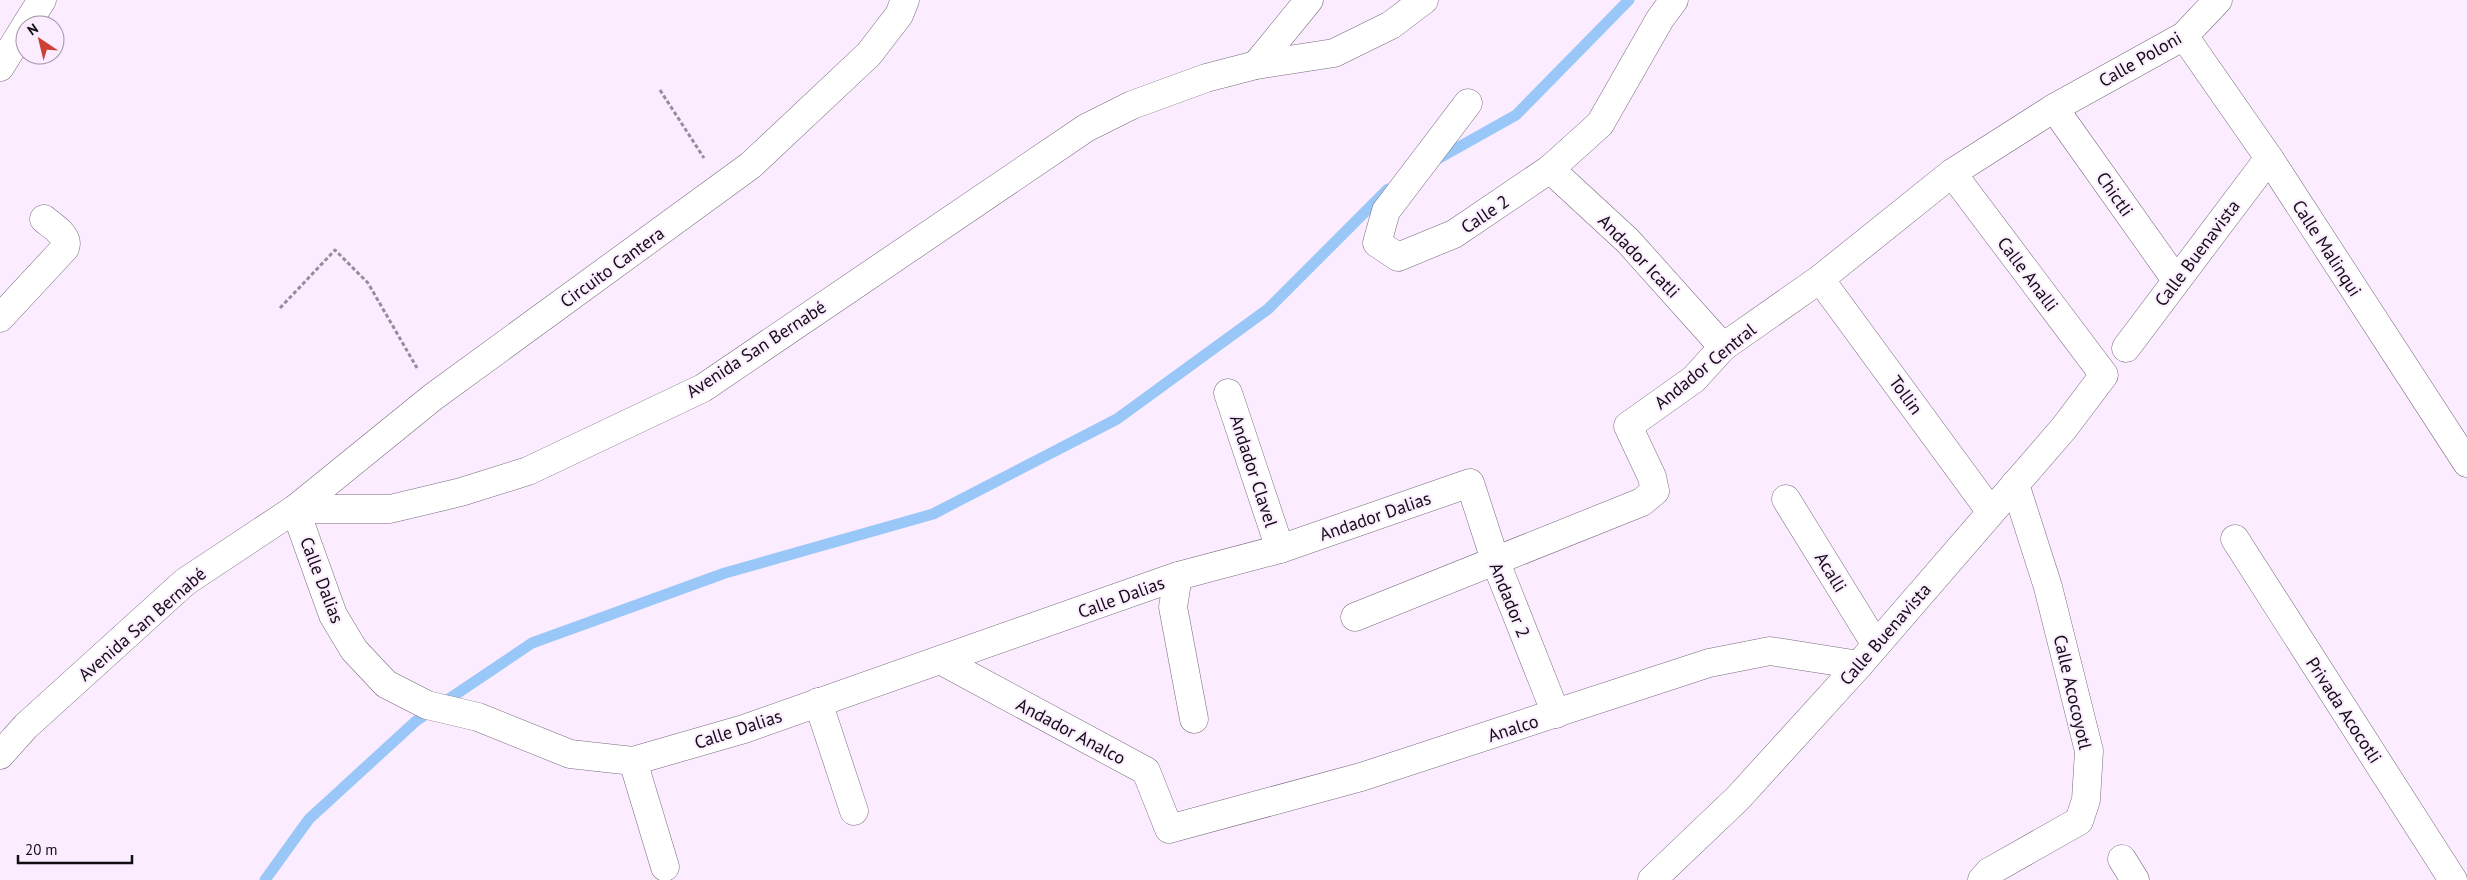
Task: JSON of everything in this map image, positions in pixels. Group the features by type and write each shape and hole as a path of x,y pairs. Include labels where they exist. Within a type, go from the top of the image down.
{"street":[{"path":"33,15 42,0"},
{"name":"Circuito Cantera","path":"295,509 433,397 751,165 869,54 899,14 905,0"},
{"path":"1256,65 1309,0"},
{"name":"Avenida San Bernabé","path":"0,755 26,726 185,582 295,509 390,509 460,492 528,471 703,388 1086,128 1132,106 1197,82 1256,65 1334,53 1391,25 1424,0"},
{"name":"Calle 2","path":"1460,114 1386,211 1377,243 1398,257 1454,234 1550,169 1600,124 1660,19 1674,0"},
{"name":"Calle Poloni","path":"2054,108 2184,36 2218,0"},
{"name":"Calle Malinqui","path":"2184,36 2269,158 2467,463"},
{"path":"0,67 15,43"},
{"name":"Andador Central","path":"1355,617 1642,502 1655,491 1652,477 1628,426 1694,379 1723,347 1820,279 1952,173 2054,108"},
{"name":"Chictli","path":"2054,108 2176,280"},
{"name":"Calle Buenavista","path":"2126,348 2269,158"},
{"name":"Andador Icatli","path":"1550,169 1628,240 1723,347"},
{"name":"Calle Analli","path":"1952,173 2104,376"},
{"path":"0,318 65,248 66,238 44,219"},
{"name":"Tollin","path":"1820,279 1991,512"},
{"name":"Calle Buenavista","path":"1652,880 1738,798 1868,655 2064,428 2104,376"},
{"name":"Andador Clavel","path":"1228,393 1280,549"},
{"name":"Andador 2","path":"1470,484 1494,560 1556,714"},
{"name":"Andador Dalias","path":"1280,549 1470,484"},
{"name":"Calle Acocoyotl","path":"1982,880 1989,872 2079,821 2086,800 2089,751 2048,587 2014,484"},
{"name":"Acalli","path":"1786,499 1868,655"},
{"name":"Calle Dalias","path":"295,509 332,615 354,650 386,684 427,705 478,717 570,754 633,761 744,729 942,661 1178,576 1280,549"},
{"name":"Privada Acocotli","path":"2235,539 2453,880"},
{"path":"1178,576 1173,608 1194,719"},
{"name":"Analco","path":"1169,828 1361,776 1709,663 1770,651 1868,655"},
{"name":"Andador Analco","path":"942,661 1146,771 1169,828"},
{"path":"818,702 854,811"},
{"path":"633,761 665,867"}],"path":[{"path":"660,90 722,186"},
{"path":"280,308 335,250 368,283 433,397"}],"waterway":[{"path":"1434,161 1516,115 1629,0"},
{"path":"265,880 309,819 416,721 532,643 725,573 933,514 1117,419 1268,309 1388,189"}]}
